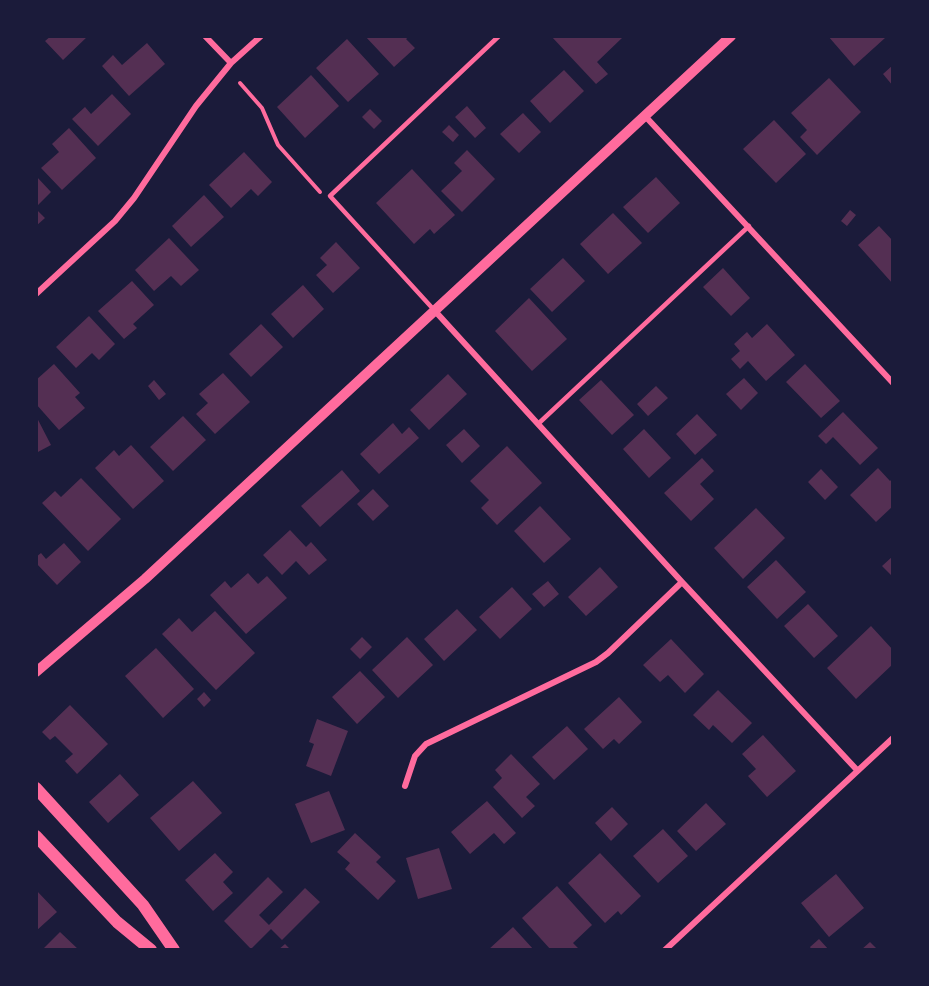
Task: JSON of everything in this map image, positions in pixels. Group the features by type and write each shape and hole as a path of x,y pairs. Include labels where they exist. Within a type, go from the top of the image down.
{"main road":[{"path":"36,788 143,905 174,950"},
{"path":"36,836 117,922 151,950"}],"street":[{"path":"205,36 231,63"},
{"path":"36,294 121,213 134,198 196,106 231,63 261,36"},
{"path":"36,672 145,579 731,36"},
{"path":"645,116 893,383"},
{"path":"435,311 857,770"},
{"path":"405,786 415,756 426,744 596,662 682,582"},
{"path":"665,950 893,738"}],"lane":[{"path":"435,311 330,196 499,36"},
{"path":"538,424 749,226"}],"path":[{"path":"240,83 262,108 278,145 323,195 330,196"}],"building":[{"path":"51,36 88,36 63,60 45,41"},
{"path":"365,36 410,36 406,39 415,48 394,67"},
{"path":"551,36 620,36 622,38 597,62 608,74 596,84"},
{"path":"828,36 884,36 885,38 854,66"},
{"path":"347,39 379,74 348,102 316,68"},
{"path":"147,43 165,64 129,96 102,66 113,55 122,65"},
{"path":"893,65 893,86 883,74"},
{"path":"564,70 584,91 550,123 530,101"},
{"path":"311,75 339,106 305,138 277,107"},
{"path":"829,78 861,112 817,155 800,137 807,130 791,113"},
{"path":"112,94 131,114 98,146 72,119 85,107 91,114"},
{"path":"467,106 486,128 475,138 455,117"},
{"path":"370,109 382,121 374,129 362,117"},
{"path":"523,113 541,132 519,153 500,134"},
{"path":"774,120 806,154 776,183 743,149"},
{"path":"449,125 459,135 453,142 442,132"},
{"path":"69,128 96,158 62,190 41,168 59,152 52,144"},
{"path":"467,150 495,179 462,212 441,191 462,171 454,163"},
{"path":"244,152 272,182 258,196 251,189 231,208 209,185"},
{"path":"412,169 455,215 434,234 430,229 414,244 376,203"},
{"path":"36,176 51,192 36,207"},
{"path":"656,177 680,203 648,233 623,207"},
{"path":"204,195 224,217 191,247 172,226"},
{"path":"36,209 45,218 36,226"},
{"path":"850,210 856,215 847,226 841,221"},
{"path":"613,213 642,243 608,274 580,244"},
{"path":"879,226 893,241 893,284 858,245"},
{"path":"169,238 199,270 181,286 171,276 154,291 135,270"},
{"path":"336,242 360,268 333,293 316,275 327,265 320,258"},
{"path":"563,258 585,281 552,312 530,289"},
{"path":"723,268 750,298 731,316 703,287"},
{"path":"132,281 154,305 133,324 137,328 124,339 98,311"},
{"path":"303,285 324,309 293,338 271,314"},
{"path":"529,298 567,339 532,371 495,331"},
{"path":"89,316 115,344 99,360 92,353 76,368 56,347"},
{"path":"261,324 283,347 251,377 229,354"},
{"path":"767,324 795,355 766,381 748,361 740,369 731,359 740,351 734,344 747,332 752,338"},
{"path":"54,364 80,393 75,397 85,408 59,430 36,404 36,380"},
{"path":"805,364 840,401 821,418 786,382"},
{"path":"223,373 250,402 215,434 196,414 208,403 199,394"},
{"path":"448,374 467,394 429,430 410,410"},
{"path":"744,378 758,393 741,410 726,394"},
{"path":"154,380 166,394 159,400 148,386"},
{"path":"601,380 634,415 612,435 579,400"},
{"path":"656,386 668,398 648,416 637,404"},
{"path":"843,412 878,448 860,465 833,437 826,444 818,436"},
{"path":"697,414 717,435 695,455 676,434"},
{"path":"36,416 51,445 36,453"},
{"path":"183,416 206,440 173,471 150,447"},
{"path":"393,423 402,434 409,427 419,438 379,474 360,454"},
{"path":"464,429 480,446 462,463 446,445"},
{"path":"644,429 671,458 649,478 623,449"},
{"path":"131,445 164,481 133,509 95,468 114,450 119,456"},
{"path":"507,446 542,483 497,525 481,508 489,500 470,481"},
{"path":"702,458 714,471 700,484 714,499 691,521 664,493"},
{"path":"878,468 890,481 893,478 893,506 876,522 850,495"},
{"path":"821,469 838,487 825,500 808,482"},
{"path":"342,470 360,491 320,527 301,506"},
{"path":"81,478 121,519 88,551 42,503 55,491 61,497"},
{"path":"373,489 389,506 373,521 357,504"},
{"path":"540,506 571,539 544,563 514,531"},
{"path":"756,508 785,538 743,579 714,548"},
{"path":"290,530 306,547 311,542 327,560 309,575 296,561 282,575 263,555"},
{"path":"64,543 81,562 57,585 36,563 36,557 41,553 46,559"},
{"path":"893,556 893,577 882,566"},
{"path":"776,560 806,592 777,619 747,587"},
{"path":"600,567 618,587 586,616 568,597"},
{"path":"248,573 258,584 267,576 287,598 246,634 210,595 225,581 231,588"},
{"path":"548,581 559,594 544,607 532,594"},
{"path":"512,587 532,609 500,639 479,617"},
{"path":"808,604 838,636 814,658 784,626"},
{"path":"457,609 477,630 444,661 424,639"},
{"path":"215,611 255,653 216,690 162,634 179,618 192,632"},
{"path":"871,626 893,650 893,664 856,699 827,668"},
{"path":"362,637 372,647 360,659 350,649"},
{"path":"407,637 433,665 398,698 372,670"},
{"path":"671,639 704,674 685,693 668,675 660,682 643,665"},
{"path":"156,648 194,689 163,718 125,676"},
{"path":"360,671 385,697 357,724 332,697"},
{"path":"718,690 752,723 732,743 713,725 709,730 693,715"},
{"path":"204,692 211,700 204,707 197,699"},
{"path":"619,697 642,722 619,744 614,739 603,749 584,729"},
{"path":"70,705 108,744 77,774 65,761 73,754 55,736 50,740 42,732"},
{"path":"317,719 348,731 331,776 306,766 314,744 309,742"},
{"path":"567,726 588,749 554,780 532,757"},
{"path":"763,735 796,771 767,797 748,776 756,769 742,754"},
{"path":"511,754 540,784 526,797 535,806 522,818 493,787 502,778 495,770"},
{"path":"120,774 139,795 108,823 89,802"},
{"path":"193,781 222,813 179,851 150,818"},
{"path":"329,791 345,830 311,843 295,804"},
{"path":"487,801 516,833 504,844 494,833 470,854 451,832"},
{"path":"706,803 726,824 696,851 677,831"},
{"path":"612,807 628,824 611,841 595,823"},
{"path":"663,829 688,856 658,883 633,856"},
{"path":"355,833 381,857 376,862 396,881 378,900 345,869 350,863 337,852"},
{"path":"439,848 452,889 418,899 406,858"},
{"path":"215,853 233,872 223,882 233,893 213,911 185,880"},
{"path":"600,853 641,896 621,915 618,911 605,923 568,883"},
{"path":"836,874 864,908 829,937 801,903"},
{"path":"268,877 283,892 259,915 269,925 305,888 320,902 282,940 271,929 251,949 224,921"},
{"path":"557,886 592,925 573,943 580,950 551,950 522,918"},
{"path":"36,890 57,912 36,931"},
{"path":"513,927 534,950 488,950"},
{"path":"60,932 79,950 42,950"},
{"path":"819,939 829,950 812,950 810,947"},
{"path":"870,942 878,950 861,950"},
{"path":"285,944 291,950 278,950"}]}
